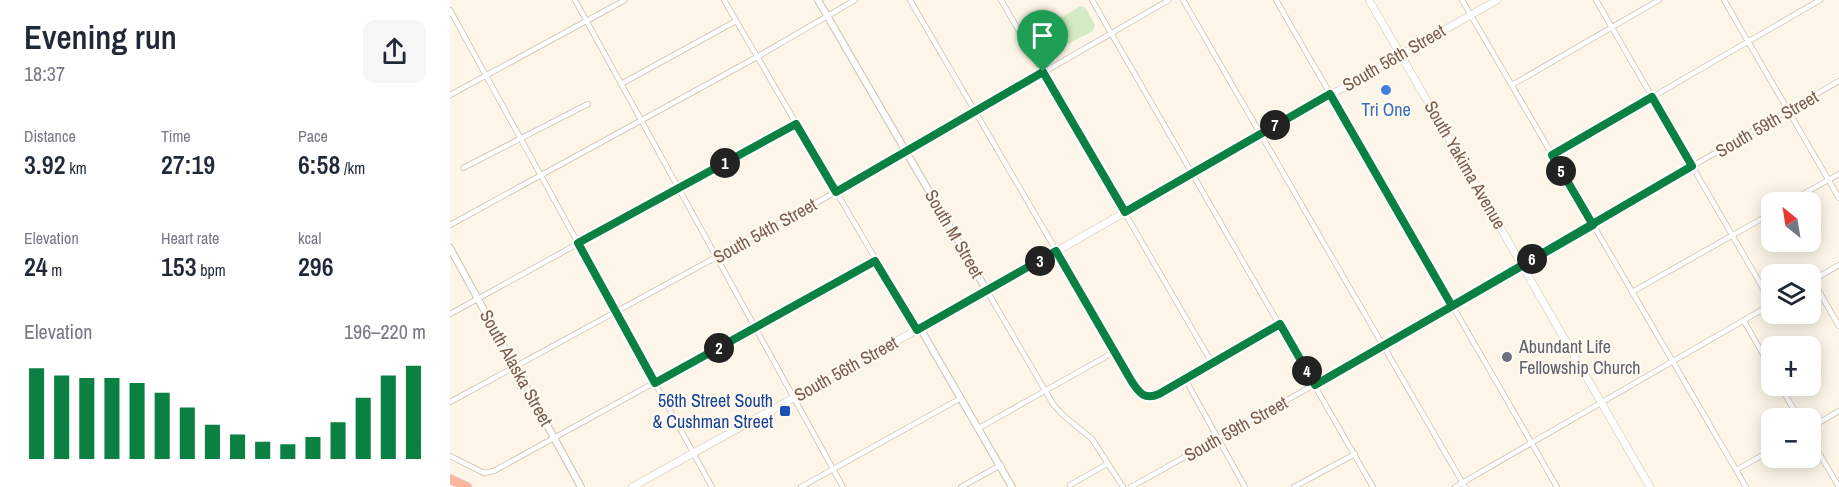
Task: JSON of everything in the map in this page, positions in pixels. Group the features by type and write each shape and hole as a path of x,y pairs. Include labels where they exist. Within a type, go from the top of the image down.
{"highway":[{"path":"450,479 467,487"}],"main road":[{"name":"South Yakima Avenue","path":"1369,0 1650,487"},
{"name":"South 56th Street","path":"632,487 987,291 1497,0"}],"street":[{"path":"575,0 843,487"},
{"path":"450,95 625,0"},
{"path":"724,0 875,261 961,398 1012,487"},
{"name":"South M Street","path":"818,0 1045,391 1060,412 1089,436 1124,487"},
{"path":"450,225 757,57 855,0"},
{"path":"910,0 1114,352 1143,396 1155,396 1280,324"},
{"path":"1001,0 1212,363"},
{"path":"1092,0 1373,487"},
{"name":"South 54th Street","path":"450,402 836,192 1169,0"},
{"path":"1183,0 1463,485"},
{"path":"1276,0 1557,487"},
{"path":"1462,0 1746,487"},
{"path":"1596,0 1761,285"},
{"path":"1512,85 1659,0"},
{"path":"1724,0 1839,198"},
{"path":"1552,155 1820,0"},
{"path":"458,8 450,12 712,487"},
{"path":"621,84 736,21"},
{"name":"South 59th Street","path":"1131,487 1315,385 1839,81"},
{"path":"463,168 588,104"},
{"path":"450,314 796,124"},
{"path":"1807,192 1839,174"},
{"path":"1632,292 1761,219"},
{"name":"South Alaska Street","path":"450,248 582,487"},
{"path":"450,456 484,473 492,472 875,261"},
{"path":"1821,276 1839,265"},
{"path":"1821,296 1839,326"},
{"path":"1455,487 1463,485 1532,442 1761,310"},
{"path":"1743,321 1761,351"},
{"path":"979,428 1114,352"},
{"path":"1185,379 1245,487"},
{"path":"801,487 961,398"},
{"path":"1821,422 1839,411"},
{"path":"1294,487 1355,454"},
{"path":"1736,470 1761,456"},
{"path":"1821,457 1839,487"},
{"path":"1070,485 1107,464"},
{"path":"961,487 1001,465"}],"green space":[{"path":"1081,6 1085,7 1095,25 1093,31 1051,53 1046,51 1037,37 1038,31"}],"place":[{"name":"Tri One","path":"1386,90"},
{"name":"Abundant Life Fellowship Church","path":"1507,357"},
{"name":"56th Street South & Cushman Street","path":"785,411"}],"route":[{"path":"1043,72 836,192 796,124 578,243 655,383 875,261 917,330 1056,251 1132,382 1143,396 1150,397 1159,394 1280,324 1315,385 1593,225 1552,155 1652,97 1692,166 1593,225 1452,306 1330,94 1125,212 1043,72"}]}
